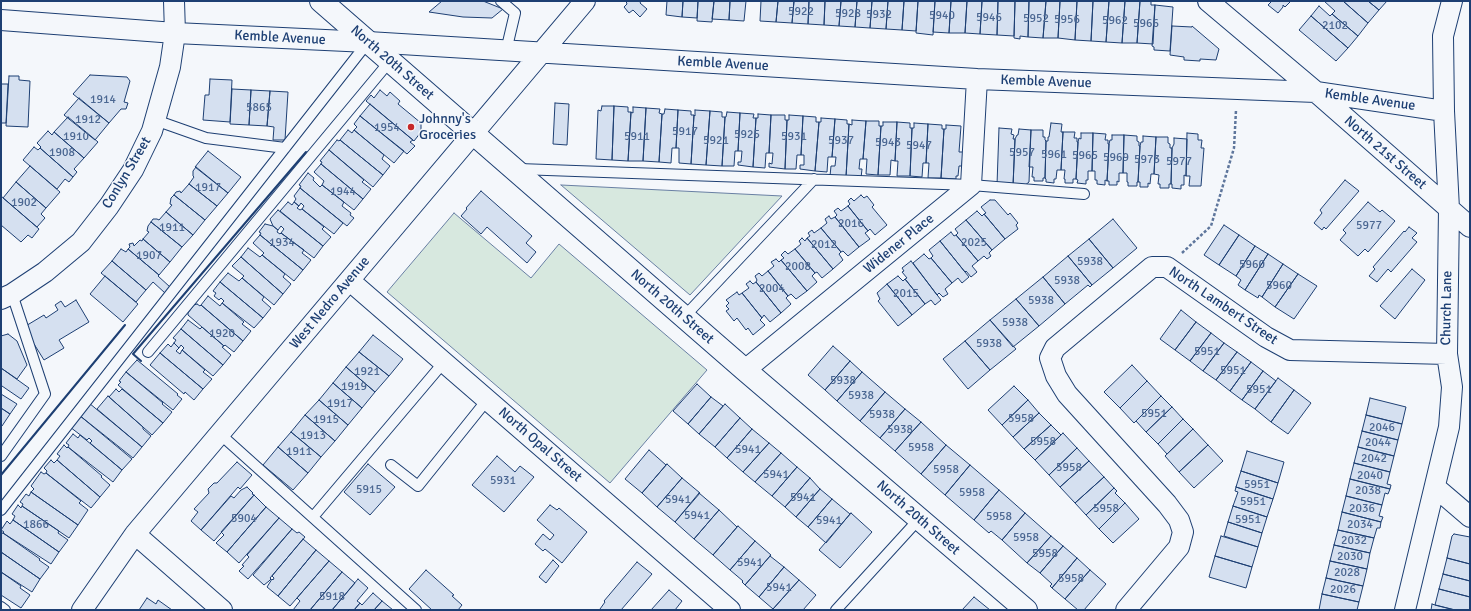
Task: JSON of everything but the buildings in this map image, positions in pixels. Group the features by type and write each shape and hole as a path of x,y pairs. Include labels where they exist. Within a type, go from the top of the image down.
{"street":[{"name":"Conlyn Street","path":"6,296 45,272 81,242 109,206 133,170 152,131 170,67 174,33 174,1"},
{"name":"North 20th Street","path":"321,1 745,370 1026,610"},
{"name":"West Nedro Avenue","path":"82,610 135,534 585,1"},
{"name":"North 21st Street","path":"1208,1 1316,92 1470,227"},
{"name":"Church Lane","path":"1405,610 1448,428 1452,387 1447,354 1449,209 1444,111 1443,36 1452,1"},
{"name":"Kemble Avenue","path":"1,20 174,33 368,42 977,79 1316,92 1444,111"},
{"path":"971,185 977,79"},
{"name":"Widener Place","path":"745,370 971,185"},
{"name":"North Lambert Street","path":"1126,610 1179,547 1184,532 1179,520 1167,504 1067,394 1056,376 1050,358 1055,348 1152,267 1168,267 1266,337 1290,350 1447,354"},
{"name":"North Opal Street","path":"350,281 730,610"},
{"path":"1435,487 1470,516"},
{"path":"135,534 222,610"}],"lane":[{"path":"500,1 515,13 506,51"},
{"path":"1,510 368,42"},
{"path":"148,352 390,61"},
{"path":"155,120 206,138 285,148"},
{"path":"513,168 971,185 1084,194"},
{"path":"684,317 814,179"},
{"path":"1,456 45,394 6,296"},
{"path":"313,517 444,362"},
{"path":"391,465 418,486 487,400"},
{"path":"220,434 416,610"},
{"path":"836,610 919,519"},
{"path":"1,607 5,610"}],"path":[{"path":"1168,267 1211,226 1234,148 1238,90"}],"shaded area":[{"path":"561,185 782,196 690,295"},
{"path":"454,213 531,278 559,244 707,370 610,483 387,292"}],"wall":[{"path":"141,361 133,354 306,152"},
{"path":"1,475 125,325"}],"place":[{"name":"Johnny's Groceries","path":"411,127"}]}
